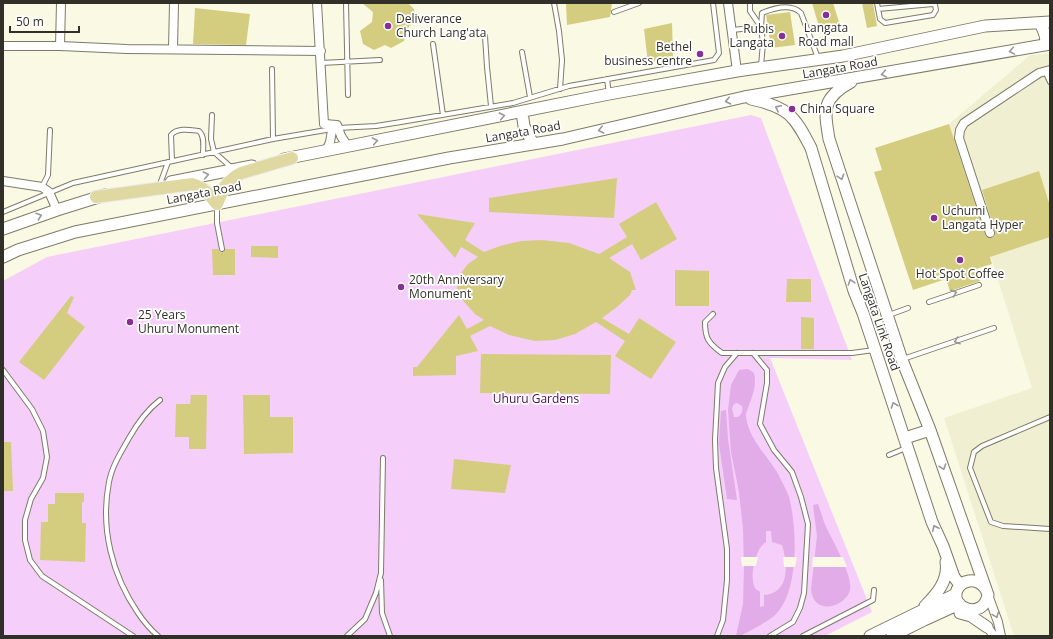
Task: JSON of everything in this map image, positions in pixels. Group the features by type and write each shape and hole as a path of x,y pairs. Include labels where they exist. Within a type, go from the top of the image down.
{"main road":[{"path":"1045,22 1047,44"},
{"name":"Langata Road","path":"3,230 96,197 348,146 609,94 760,67 843,56 985,26 1045,22"},
{"name":"Langata Road","path":"3,257 18,250 76,232 449,158 563,139 744,98 1047,44"},
{"name":"Langata Link Road","path":"857,78 840,88 829,100 825,114 829,140 902,360 930,430 986,591"},
{"name":"Langata Link Road","path":"744,98 765,102 780,108 791,115 800,126 811,148 854,291 864,313 932,522 943,546 954,577 958,594"},
{"path":"522,112 524,126 533,144"},
{"path":"96,197 192,184 205,190 217,204 227,182 234,176 292,158"},
{"path":"907,443 930,430"},
{"path":"920,616 937,594 944,580 946,567 943,546"},
{"path":"892,636 920,616 958,594 966,582 980,582 986,591 987,600 980,608 972,610 967,609 958,594"},
{"path":"870,636 920,616 961,613 971,616 990,632"}],"street":[{"path":"60,46 61,3"},
{"path":"173,49 174,3"},
{"path":"317,3 324,124 333,125 348,146"},
{"path":"728,3 737,71"},
{"path":"3,46 320,51"},
{"path":"990,233 959,138 960,130 964,123 1039,73 1048,70"},
{"path":"326,151 335,128"},
{"path":"3,181 46,190 57,210"},
{"name":"Langata Link Road","path":"986,591 998,622 1001,636"},
{"path":"972,610 990,632"}],"lane":[{"path":"346,3 348,95"},
{"path":"554,3 562,60 560,89"},
{"path":"614,12 639,3"},
{"path":"3,212 46,190 273,139 335,128 376,126 443,115 513,102 560,89 607,79 714,60 719,53 713,3"},
{"path":"750,3 750,11 761,27"},
{"path":"877,3 878,9 882,21 889,23 933,15 936,10 936,5 933,4 878,9"},
{"path":"760,67 763,43 761,27 762,13 771,9 790,7 797,9 801,14 818,59"},
{"path":"732,30 761,27"},
{"path":"485,36 491,106"},
{"path":"432,44 443,115"},
{"path":"522,52 530,97"},
{"path":"321,64 380,60"},
{"path":"272,69 273,139"},
{"path":"1048,70 1050,82"},
{"path":"607,79 609,94"},
{"path":"212,115 211,140 214,152 233,169"},
{"path":"46,190 50,130"},
{"path":"160,184 170,162 171,135 173,132 178,130 202,132 204,155"},
{"path":"217,204 217,223 222,249"},
{"path":"929,302 979,285"},
{"path":"887,316 908,308"},
{"path":"713,314 705,322 705,332 707,339 722,353 852,353 875,350"},
{"path":"902,360 994,328"},
{"path":"717,636 723,620 727,580 727,549 716,468 715,440 718,383 725,368 737,353"},
{"path":"753,353 767,370 767,383 760,424 774,450 792,472 802,497 808,524 804,593 800,608 793,622 770,636"},
{"path":"3,370 32,409 43,431 47,457 43,478 31,498 25,520 26,540 30,560 42,576 133,636"},
{"path":"158,636 149,629 132,604 120,581 111,557 106,516 109,482 116,460 134,430 152,406 160,400"},
{"path":"1050,417 982,446 974,452 970,468 991,522 1003,526 1050,529"},
{"path":"889,455 907,443"},
{"path":"383,458 381,574 382,613 390,636"},
{"path":"347,636 365,619 376,593 381,574"},
{"path":"803,636 874,600 874,590"}],"shaded area":[{"path":"1050,53 1050,636 1014,636 944,418 1032,388 949,124 1030,55"},
{"path":"748,369 754,373 754,391 746,415 748,425 758,446 777,472 788,494 792,510 795,542 792,576 788,592 782,606 774,616 766,622 740,636 736,636 743,604 743,529 739,492 731,452 728,410 731,385 739,370","holes":["737,403 742,406 742,411 738,417 734,417 732,408 734,404","766,531 771,531 772,542 782,545 786,569 783,583 779,589 764,595 764,606 760,607 760,592 755,588 753,583 753,570 756,556 762,545 766,542"]},
{"path":"726,410 728,439 737,500 727,499 719,444 721,411"},
{"path":"818,504 826,527 846,568 850,584 848,595 837,604 831,606 818,604 814,599 811,590 817,536 813,505"}],"green space":[{"name":"Uhuru Gardens","path":"751,115 761,118 852,360 770,358 872,612 825,636 3,636 3,281 47,257"}],"pier":[{"path":"741,557 758,557 756,566 742,566"},
{"path":"783,557 797,557 795,567 784,567"},
{"path":"813,557 843,557 847,567 812,567"}],"building":[{"name":"Deliverance Church Lang'ata","path":"362,3 408,3 414,9 416,19 406,30 404,41 391,48 385,45 374,50 363,44 360,31 372,22 373,12"},
{"path":"566,3 612,3 610,17 567,25"},
{"name":"Langata Road mall","path":"812,3 833,3 841,28 821,33"},
{"path":"862,3 873,3 877,26 867,28"},
{"path":"195,8 250,14 246,45 193,44"},
{"path":"790,12 795,45 771,48 766,15"},
{"path":"672,23 673,56 648,63 644,29"},
{"name":"Uchumi Langata Hyper","path":"949,124 986,237 992,238 995,235 995,232 982,190 1039,171 1050,206 1050,237 990,257 992,264 976,269 980,281 950,291 946,279 913,290 874,172 882,170 875,148"},
{"path":"617,178 614,218 489,212 489,198"},
{"path":"656,202 677,239 641,260 632,244 609,258 630,272 636,290 632,290 630,295 602,318 629,334 639,318 676,342 651,379 615,356 625,341 596,322 575,334 555,340 535,341 509,335 490,326 470,336 478,351 456,356 456,375 413,376 413,367 417,367 459,315 467,329 484,320 475,314 464,302 457,288 458,277 468,264 478,257 461,247 455,258 417,214 475,223 465,240 484,252 521,241 542,240 569,243 599,254 627,237 619,224"},
{"path":"251,246 278,246 278,258 251,257"},
{"path":"212,249 218,249 222,252 225,249 235,249 235,275 213,275"},
{"path":"675,270 709,271 709,306 675,306"},
{"path":"787,279 811,279 811,302 786,302"},
{"path":"71,296 74,297 67,313 85,327 44,380 19,362"},
{"path":"801,317 814,318 814,349 801,349"},
{"path":"481,354 611,355 610,394 480,393"},
{"path":"191,395 207,395 206,449 189,449 189,437 175,437 176,404 190,404"},
{"path":"243,395 270,395 270,417 293,417 293,453 244,454"},
{"path":"3,442 11,442 13,491 3,491"},
{"path":"454,459 511,465 505,493 451,489"},
{"path":"55,493 84,493 84,502 82,502 82,523 86,523 85,562 40,560 41,522 48,522 48,504 55,504"}],"place":[{"name":"Langata Road mall","path":"826,15"},
{"name":"Deliverance Church Lang'ata","path":"388,26"},
{"name":"Rubis Langata","path":"782,36"},
{"name":"Bethel business centre","path":"700,54"},
{"name":"China Square","path":"792,109"},
{"name":"Uchumi Langata Hyper","path":"934,218"},
{"name":"Hot Spot Coffee","path":"960,260"},
{"name":"20th Anniversary Monument","path":"401,287"},
{"name":"25 Years Uhuru Monument","path":"130,322"}]}
